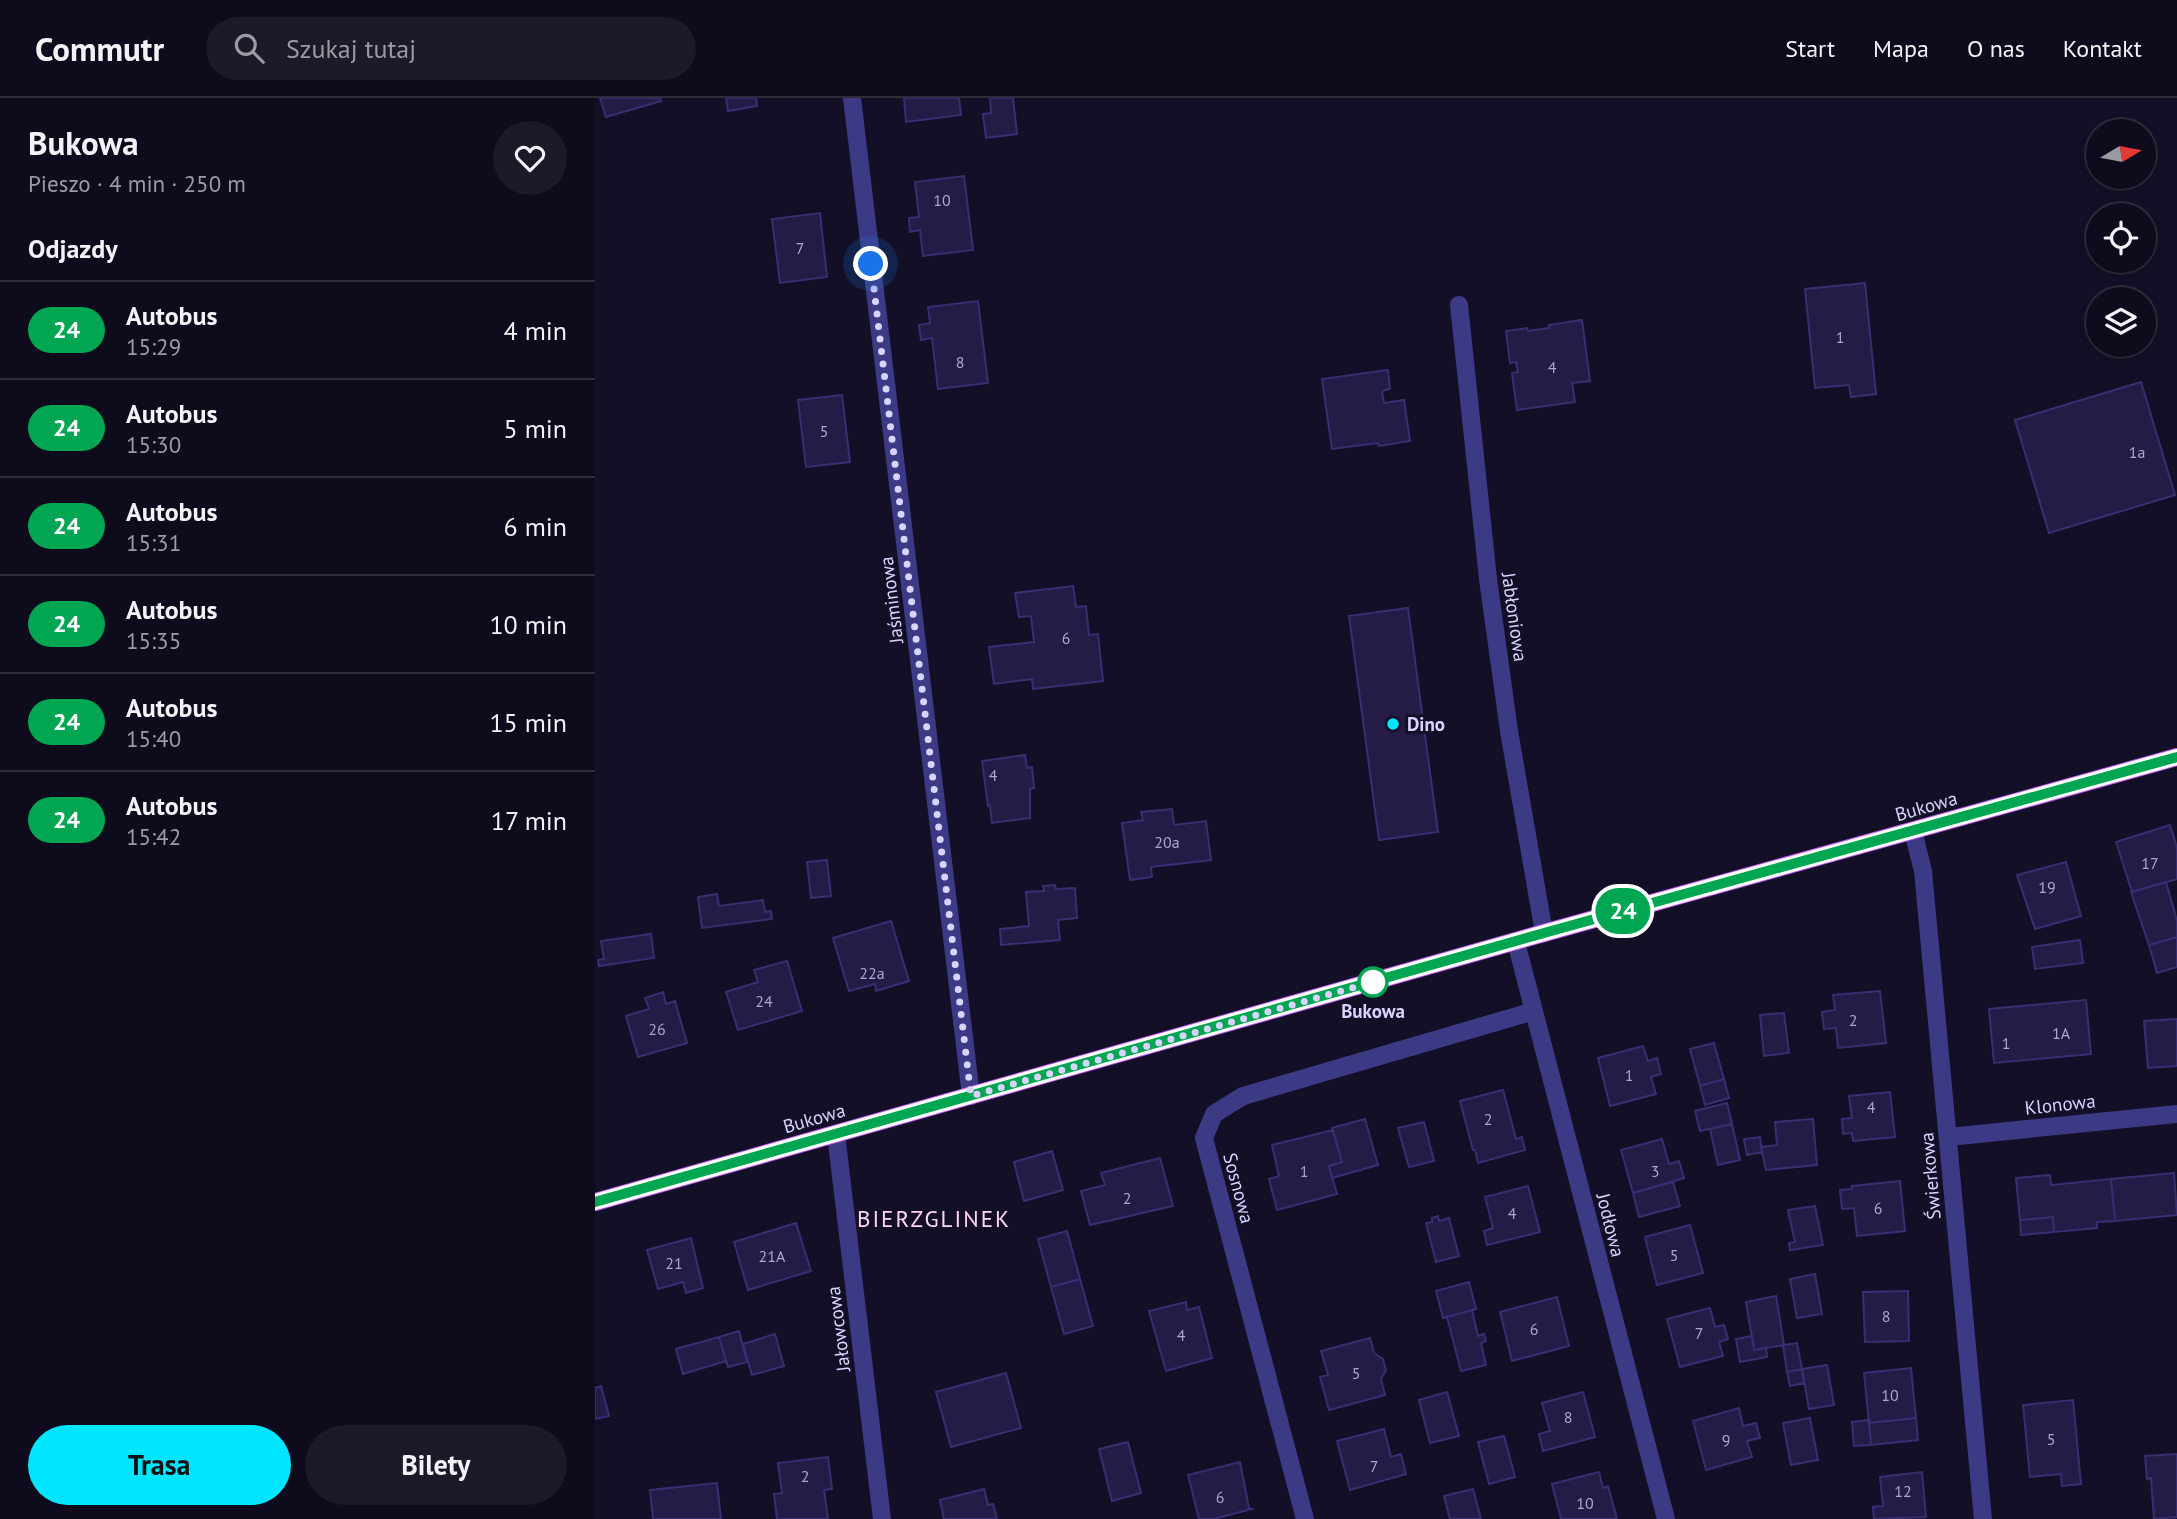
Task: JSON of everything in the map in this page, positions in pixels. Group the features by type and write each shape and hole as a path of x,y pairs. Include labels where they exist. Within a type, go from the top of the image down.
{"main road":[{"name":"Bukowa","path":"595,1202 2177,757"}],"street":[{"name":"Jaśminowa","path":"852,98 971,1096"},
{"name":"Jabłoniowa","path":"1459,305 1488,579 1509,731 1544,933"},
{"name":"Świerkowa","path":"1913,831 1923,871 1983,1519"},
{"name":"Jodłowa","path":"1516,942 1666,1519"},
{"name":"Sosnowa","path":"1305,1519 1204,1138 1215,1114 1243,1096 1534,1011"},
{"name":"Klonowa","path":"1948,1137 2177,1114"},
{"name":"Jałowcowa","path":"836,1134 882,1519"}],"building":[{"path":"600,98 660,98 661,101 606,117"},
{"path":"726,98 756,98 757,106 728,111"},
{"path":"904,98 959,98 961,115 906,122"},
{"path":"990,98 1013,98 1017,134 986,138 983,114 991,113"},
{"path":"964,176 973,250 923,256 920,230 910,232 909,218 919,217 915,182"},
{"path":"820,213 827,277 780,283 772,219"},
{"path":"1865,283 1876,394 1851,397 1849,385 1815,388 1805,289"},
{"path":"978,301 988,383 938,389 932,338 921,340 919,325 930,323 928,307"},
{"path":"1582,320 1590,381 1572,383 1575,402 1517,410 1512,373 1518,372 1516,362 1510,363 1506,331 1549,328 1549,325"},
{"path":"1388,370 1390,389 1382,391 1384,403 1404,400 1410,441 1332,449 1322,379"},
{"path":"2141,382 2175,495 2049,533 2015,420"},
{"path":"842,395 850,462 806,467 798,400"},
{"path":"1073,586 1076,607 1086,606 1089,635 1098,634 1103,681 1033,689 1032,679 994,684 989,647 1034,642 1031,616 1019,617 1015,593"},
{"name":"Dino","path":"1408,608 1438,832 1379,840 1349,616"},
{"path":"1025,755 1027,768 1032,767 1034,788 1030,789 1030,818 992,823 982,761"},
{"path":"1172,809 1174,825 1206,821 1211,860 1151,867 1152,877 1130,880 1122,823 1143,820 1141,812"},
{"path":"2170,825 2177,848 2177,879 2132,892 2116,842"},
{"path":"827,860 831,896 811,898 807,862"},
{"path":"2066,862 2081,916 2035,929 2017,875"},
{"path":"2166,882 2177,921 2177,937 2149,945 2131,892"},
{"path":"1055,885 1056,889 1075,888 1077,918 1058,920 1060,940 1001,945 1000,929 1029,926 1026,892 1044,891 1043,886"},
{"path":"717,894 719,906 763,900 765,912 771,911 772,919 702,928 698,897"},
{"path":"891,921 909,981 876,991 875,984 849,991 833,938"},
{"path":"651,934 654,958 599,966 598,960 604,959 601,941"},
{"path":"2177,937 2177,967 2157,973 2149,945"},
{"path":"2080,940 2083,963 2035,969 2032,947"},
{"path":"787,961 802,1011 738,1030 726,992 758,982 754,970"},
{"path":"1880,991 1886,1043 1838,1048 1836,1028 1824,1029 1822,1012 1835,1010 1833,995"},
{"path":"663,992 666,1004 675,1001 687,1043 638,1057 626,1016 649,1009 645,998"},
{"path":"2086,1000 2091,1054 1994,1063 1989,1009"},
{"path":"1784,1013 1789,1053 1764,1056 1760,1015"},
{"path":"2177,1019 2177,1066 2148,1068 2144,1021"},
{"path":"1714,1043 1724,1079 1700,1086 1690,1049"},
{"path":"1643,1046 1648,1061 1657,1058 1661,1074 1651,1077 1656,1094 1610,1106 1598,1058"},
{"path":"1724,1079 1729,1098 1705,1105 1700,1086"},
{"path":"1503,1090 1516,1139 1522,1137 1525,1150 1478,1163 1460,1101"},
{"path":"1890,1092 1895,1137 1853,1141 1852,1133 1843,1134 1842,1119 1852,1118 1849,1096"},
{"path":"1727,1103 1732,1124 1700,1131 1695,1111"},
{"path":"1365,1119 1378,1165 1332,1178 1329,1166 1342,1162 1332,1128"},
{"path":"1813,1119 1817,1165 1766,1170 1761,1147 1777,1145 1775,1122"},
{"path":"1424,1122 1434,1161 1409,1167 1398,1128"},
{"path":"1732,1124 1740,1160 1718,1165 1710,1129"},
{"path":"1333,1130 1342,1162 1329,1166 1337,1194 1277,1210 1269,1179 1279,1176 1272,1145"},
{"path":"1760,1137 1762,1152 1747,1155 1744,1139"},
{"path":"1662,1139 1669,1164 1679,1161 1684,1178 1633,1193 1621,1150"},
{"path":"1052,1151 1063,1190 1024,1201 1014,1162"},
{"path":"1160,1158 1173,1206 1090,1225 1081,1191 1105,1185 1101,1173"},
{"path":"2174,1173 2177,1215 2115,1221 2111,1179"},
{"path":"2050,1175 2051,1185 2111,1179 2115,1221 2097,1222 2097,1228 2054,1232 2053,1217 2020,1220 2016,1178"},
{"path":"1900,1181 1905,1231 1857,1236 1854,1208 1842,1209 1840,1190 1852,1189 1852,1186"},
{"path":"1673,1182 1680,1206 1639,1217 1633,1193"},
{"path":"1528,1186 1540,1232 1487,1245 1484,1231 1493,1228 1485,1197"},
{"path":"1815,1206 1823,1245 1790,1250 1789,1243 1795,1242 1788,1210"},
{"path":"1438,1216 1439,1221 1449,1218 1459,1256 1436,1262 1426,1223 1432,1222 1432,1218"},
{"path":"2053,1217 2054,1232 2021,1235 2020,1220"},
{"path":"796,1223 811,1271 748,1290 734,1242"},
{"path":"1690,1225 1703,1273 1657,1285 1645,1237"},
{"path":"1067,1231 1080,1279 1051,1287 1038,1239"},
{"path":"691,1238 703,1288 686,1293 683,1282 658,1289 647,1250"},
{"path":"1815,1274 1822,1314 1797,1318 1790,1279"},
{"path":"1080,1279 1093,1326 1064,1334 1051,1287"},
{"path":"1469,1282 1476,1309 1443,1318 1436,1291"},
{"path":"1908,1291 1909,1341 1865,1342 1863,1292"},
{"path":"1776,1296 1784,1345 1754,1350 1746,1302"},
{"path":"1557,1297 1569,1346 1512,1361 1500,1312"},
{"path":"1186,1302 1187,1310 1199,1307 1212,1358 1166,1371 1149,1311"},
{"path":"1710,1308 1715,1327 1724,1325 1728,1339 1719,1342 1723,1356 1680,1367 1667,1319"},
{"path":"1472,1310 1478,1336 1484,1334 1486,1341 1481,1343 1486,1365 1461,1371 1447,1317"},
{"path":"739,1331 747,1362 728,1367 719,1337"},
{"path":"775,1334 784,1366 752,1375 743,1344"},
{"path":"1752,1336 1754,1350 1766,1348 1767,1357 1740,1362 1736,1339"},
{"path":"719,1337 726,1361 683,1374 676,1349"},
{"path":"1370,1338 1374,1353 1383,1359 1386,1370 1381,1379 1385,1395 1329,1410 1320,1377 1328,1375 1321,1351"},
{"path":"1797,1343 1802,1369 1787,1372 1783,1345"},
{"path":"1827,1365 1834,1405 1809,1409 1802,1369"},
{"path":"1911,1368 1916,1418 1869,1423 1864,1373"},
{"path":"1802,1369 1804,1383 1790,1386 1787,1372"},
{"path":"1006,1373 1021,1428 951,1447 936,1392"},
{"path":"601,1386 609,1416 595,1419 595,1388"},
{"path":"1447,1392 1459,1436 1430,1443 1419,1400"},
{"path":"1583,1392 1595,1437 1543,1451 1539,1434 1550,1431 1542,1403"},
{"path":"2073,1400 2081,1484 2062,1486 2061,1474 2030,1477 2023,1405"},
{"path":"1739,1408 1743,1426 1756,1423 1760,1438 1747,1441 1752,1457 1706,1470 1693,1421"},
{"path":"1810,1418 1818,1460 1791,1465 1783,1423"},
{"path":"1916,1418 1918,1440 1871,1445 1869,1423"},
{"path":"1869,1420 1871,1445 1854,1446 1852,1422"},
{"path":"1384,1429 1391,1457 1401,1454 1406,1474 1350,1490 1337,1441"},
{"path":"1504,1436 1515,1477 1489,1484 1478,1442"},
{"path":"1128,1442 1141,1493 1112,1501 1099,1449"},
{"path":"2177,1454 2177,1517 2154,1519 2151,1478 2147,1479 2145,1456"},
{"path":"828,1457 832,1489 824,1490 828,1519 777,1519 774,1494 782,1493 778,1463"},
{"path":"1240,1462 1249,1508 1252,1509 1214,1519 1199,1519 1188,1475"},
{"path":"1599,1472 1603,1488 1608,1486 1617,1519 1561,1519 1552,1484"},
{"path":"1922,1472 1926,1517 1874,1519 1873,1507 1883,1506 1880,1477"},
{"path":"717,1483 721,1519 653,1519 650,1490"},
{"path":"984,1489 988,1505 993,1504 997,1519 944,1519 940,1500"},
{"path":"1473,1489 1481,1519 1450,1519 1444,1496"}],"bus line":[{"name":"24","path":"595,1202 2177,757"}],"place":[{"name":"Dino","path":"1393,724"},
{"name":"Bukowa","path":"1373,982"}],"district":[{"name":"BIERZGLINEK","path":"934,1218"}],"route":[{"path":"871,264 971,1096 1373,982"}]}
